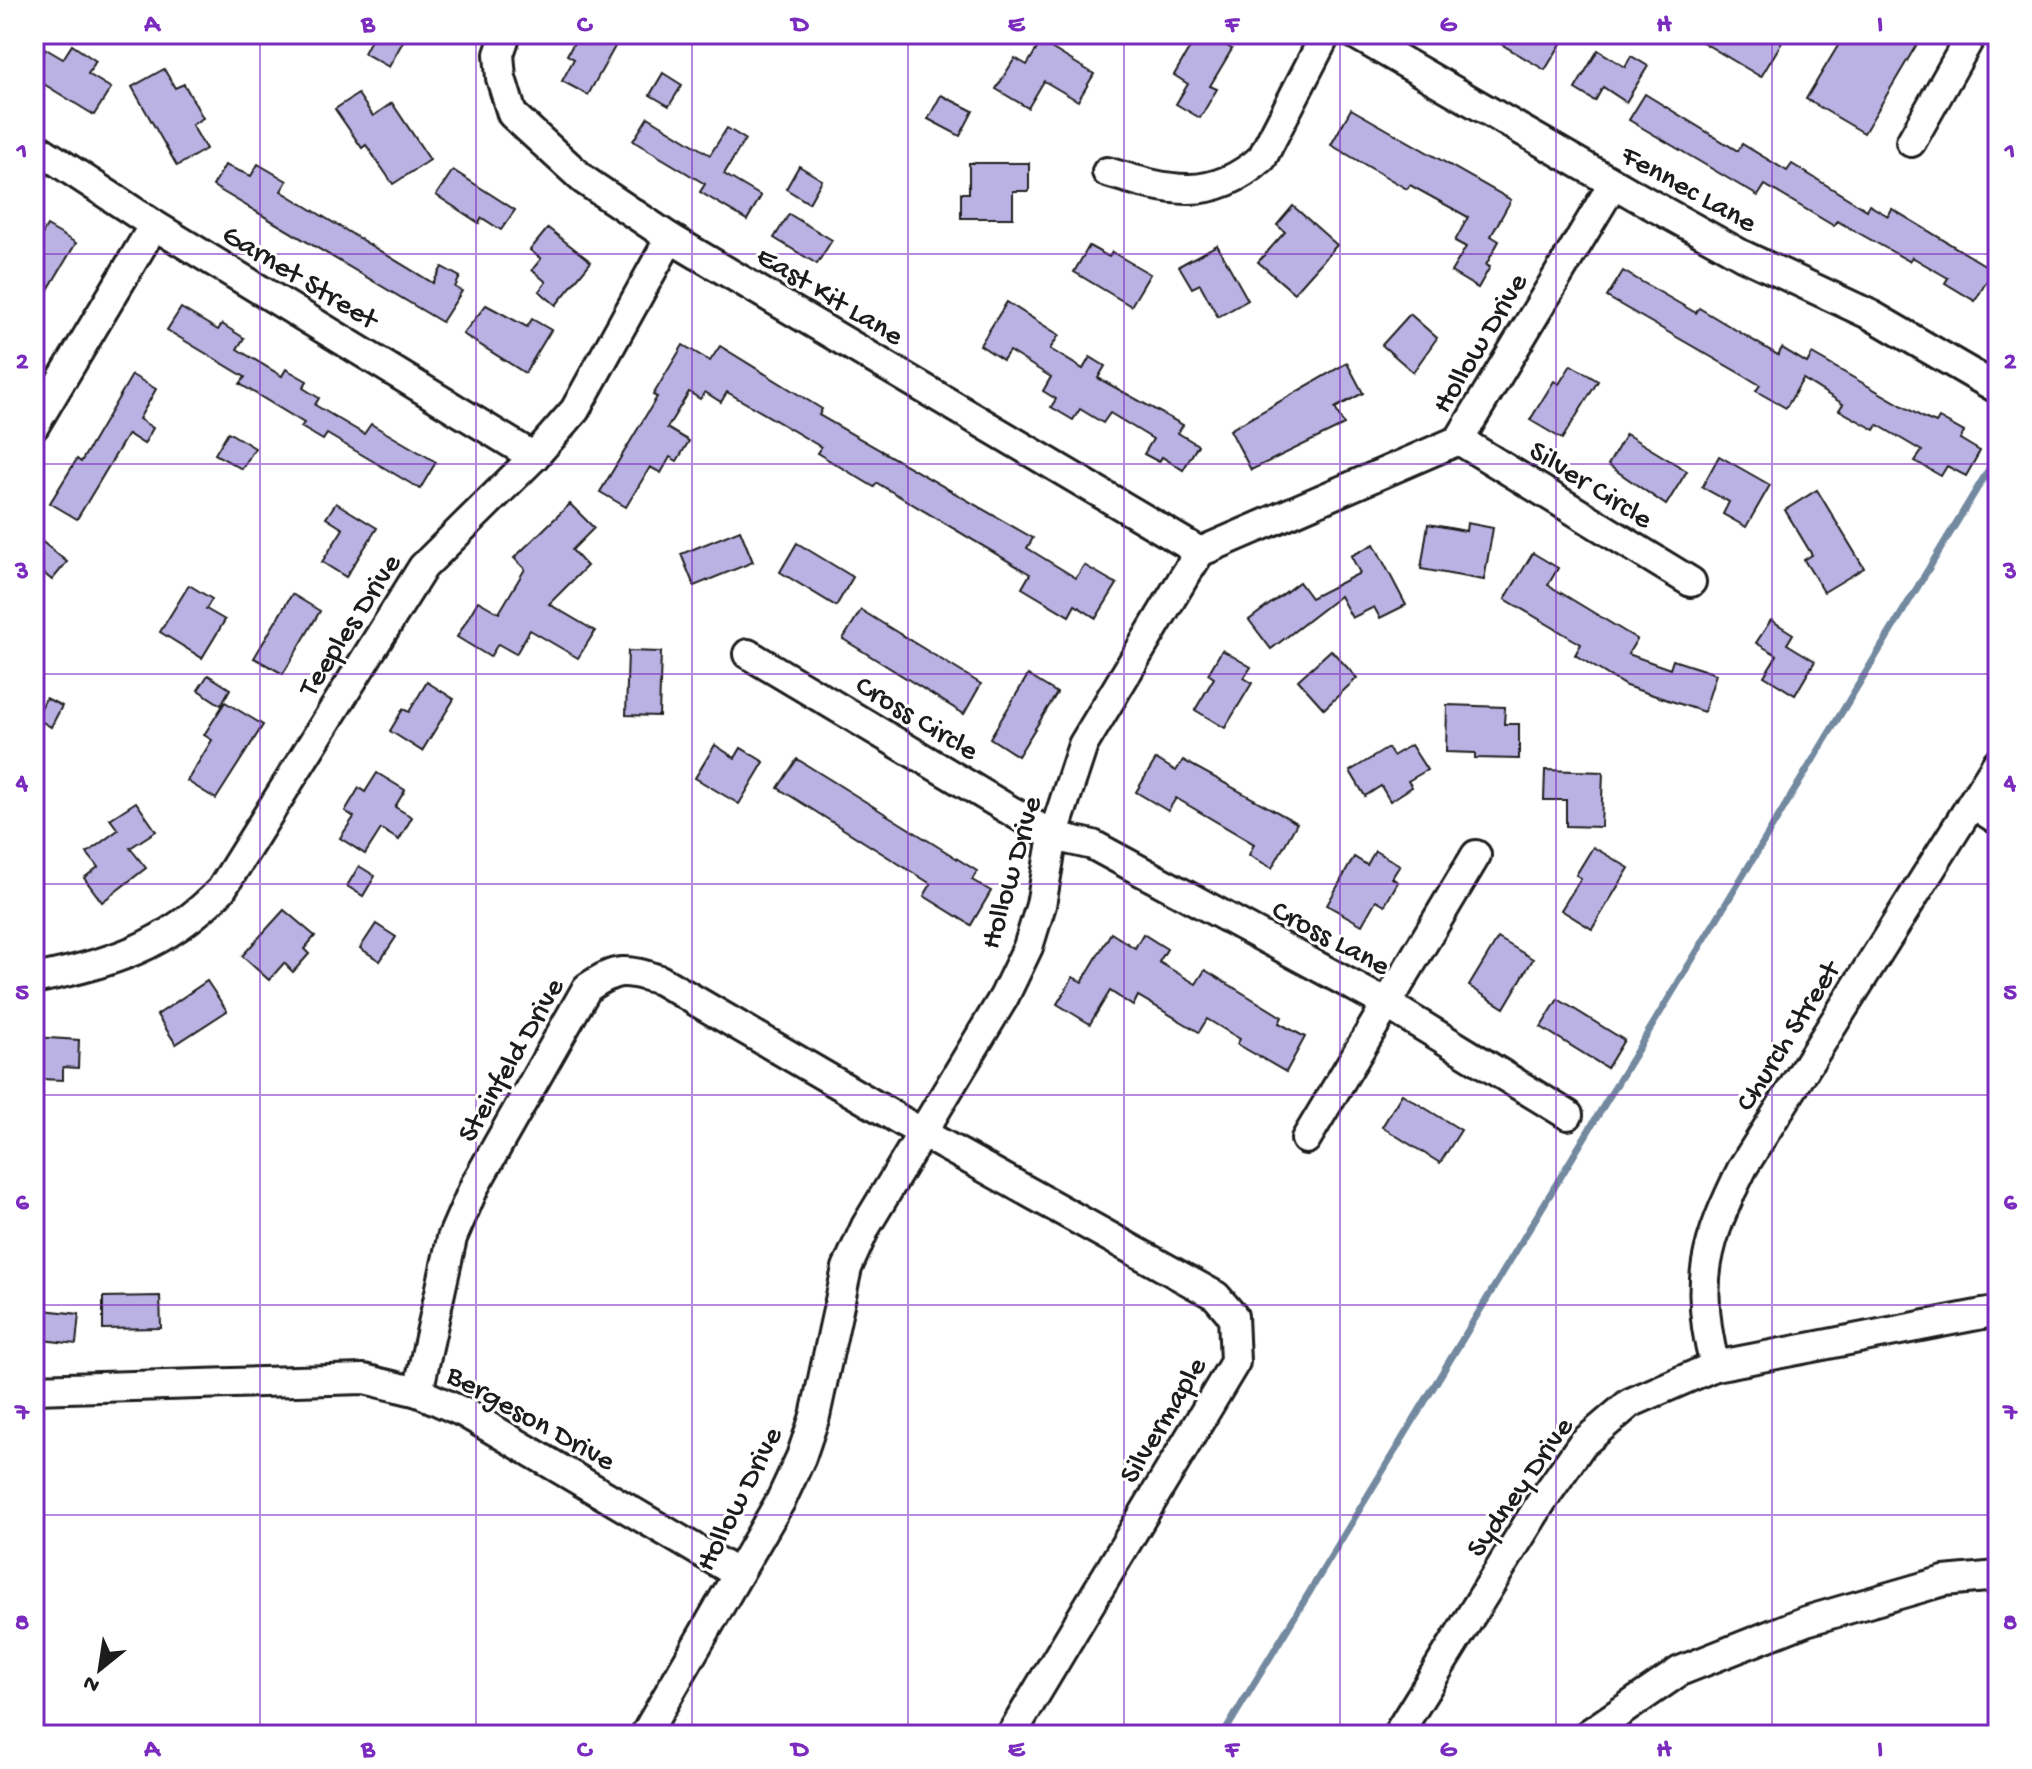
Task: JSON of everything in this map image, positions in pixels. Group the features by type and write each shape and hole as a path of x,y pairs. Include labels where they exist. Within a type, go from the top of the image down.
{"street":[{"path":"1107,172 1155,186 1190,189 1224,186 1247,172 1262,158 1326,34"},
{"name":"Fennec Lane","path":"1355,34 1613,184 1742,255 1871,315 1998,389"},
{"path":"1911,142 1972,34"},
{"name":"East Kit Lane","path":"506,35 499,54 501,78 512,114 584,180 670,238 1200,552"},
{"name":"Garnet Street","path":"34,146 154,225 534,457"},
{"name":"Hollow Drive","path":"645,1735 801,1457 815,1416 847,1268 866,1226 1004,997 1028,947 1041,905 1053,836 1083,745 1200,552 1459,440 1613,184"},
{"path":"34,426 154,225"},
{"name":"Teeples Drive","path":"34,979 74,971 141,949 192,920 221,890 423,567 534,457 575,410 670,238"},
{"name":"Silver Circle","path":"1459,440 1691,582"},
{"name":"Cross Circle","path":"748,654 1053,836"},
{"name":"Church Street","path":"1715,1366 1703,1320 1703,1306 1705,1264 1720,1214 1743,1167 1998,762"},
{"path":"1972,803 1998,820"},
{"name":"Cross Lane","path":"1053,836 1093,845 1385,1003 1568,1115"},
{"path":"1306,1139 1476,855"},
{"name":"Steinfeld Drive","path":"418,1392 452,1238 475,1185 587,988 607,973 630,970 660,980 924,1134"},
{"name":"Silvermaple","path":"924,1134 1216,1296 1233,1316 1235,1362 1011,1735"},
{"name":"Sydney Drive","path":"1397,1735 1542,1501 1582,1444 1630,1403 1715,1366 1998,1311"},
{"name":"Bergeson Drive","path":"34,1389 364,1379 418,1392 465,1413 738,1574"},
{"path":"1587,1735 1680,1671 1806,1621 1944,1581 1998,1576"}],"building":[{"path":"374,34 407,34 389,67 364,53"},
{"path":"588,34 622,34 588,95 562,81 574,59 567,55 575,41 582,44"},
{"path":"1198,34 1207,34 1232,49 1210,86 1217,89 1200,118 1176,104 1188,84 1174,75"},
{"path":"1484,34 1549,34 1562,42 1545,70"},
{"path":"1689,34 1787,34 1761,77"},
{"path":"1845,34 1923,34 1864,133 1806,99"},
{"path":"1041,42 1094,74 1078,101 1044,81 1028,108 996,89 1015,58 1027,65"},
{"path":"72,45 96,61 88,74 111,88 94,115 34,78 34,69 46,49 63,59"},
{"path":"1598,50 1625,67 1631,56 1648,66 1626,102 1603,87 1595,101 1575,89"},
{"path":"164,69 175,88 184,84 203,118 192,125 206,149 177,166 132,87"},
{"path":"663,73 682,85 669,106 650,95"},
{"path":"358,94 373,116 392,103 430,160 393,184 366,145 362,148 335,109"},
{"path":"1645,94 1738,151 1742,144 1787,171 1792,164 1867,210 1869,205 1888,216 1892,209 1993,270 1975,301 1945,283 1948,278 1912,257 1909,261 1837,221 1834,226 1765,185 1758,196 1629,120"},
{"path":"941,95 973,111 960,136 928,119"},
{"path":"1351,109 1511,200 1491,236 1499,241 1478,288 1451,272 1466,247 1455,241 1468,217 1410,185 1407,189 1331,145"},
{"path":"648,117 710,155 727,128 745,139 724,174 761,196 747,220 700,192 705,184 633,141"},
{"path":"969,163 1029,163 1029,191 1013,191 1013,218 961,218 961,193 969,193"},
{"path":"258,164 287,181 281,191 433,283 442,267 460,277 455,287 462,291 442,322 213,186 225,165 251,176"},
{"path":"799,166 822,180 809,203 786,189"},
{"path":"453,170 515,210 501,230 482,218 479,223 436,195"},
{"path":"1293,206 1337,245 1294,293 1258,262 1285,232 1277,225"},
{"path":"789,214 832,240 817,264 774,238"},
{"path":"47,226 76,243 34,313 34,248"},
{"path":"548,228 591,262 556,305 539,291 546,282 532,270 541,259 530,250"},
{"path":"1217,245 1248,300 1218,317 1200,284 1192,288 1179,266"},
{"path":"1089,246 1109,257 1112,252 1150,274 1131,306 1074,272"},
{"path":"1623,271 1696,313 1699,308 1778,355 1782,348 1807,363 1812,354 1924,418 1936,423 1939,418 1964,432 1960,439 1980,451 1966,476 1947,466 1941,476 1915,461 1922,451 1878,425 1875,430 1839,410 1843,404 1803,379 1786,408 1756,391 1760,385 1607,297"},
{"path":"1007,302 1059,335 1050,349 1083,369 1090,357 1105,366 1098,378 1183,425 1178,433 1198,445 1183,470 1162,457 1159,462 1144,454 1153,439 1110,413 1103,423 1080,409 1073,420 1051,407 1056,399 1043,391 1051,377 1009,351 1003,360 980,345"},
{"path":"486,305 527,327 532,319 551,330 525,373 463,334"},
{"path":"181,308 218,330 222,324 244,338 237,349 282,376 286,369 307,381 303,388 319,398 315,405 364,434 371,424 436,462 420,489 327,434 323,440 301,427 304,423 240,384 245,377 167,330"},
{"path":"1410,314 1437,338 1413,372 1382,345"},
{"path":"683,345 710,361 720,346 822,409 819,415 1033,538 1027,548 1076,578 1084,565 1117,584 1096,618 1075,605 1069,616 1022,588 1030,574 877,483 874,487 817,453 821,447 727,392 721,402 705,392 700,399 689,392 667,428 689,441 677,461 670,457 661,473 650,467 626,507 600,492 657,397 653,395"},
{"path":"1347,363 1363,393 1335,408 1344,425 1251,470 1230,430"},
{"path":"1571,365 1598,381 1562,439 1530,420 1554,381 1559,384"},
{"path":"132,375 156,389 139,419 153,428 144,444 128,434 77,519 50,503 77,459 81,462"},
{"path":"228,432 255,448 242,469 215,454"},
{"path":"1626,434 1687,471 1666,505 1608,465"},
{"path":"1719,456 1770,485 1746,527 1723,514 1729,502 1702,487"},
{"path":"1817,490 1864,568 1824,592 1804,560 1812,555 1785,510"},
{"path":"336,503 377,528 346,577 322,562 343,529 326,518"},
{"path":"570,504 594,528 572,550 587,566 549,604 595,631 578,658 530,630 516,654 498,644 490,657 457,637 478,601 499,613 525,569 514,558"},
{"path":"1467,523 1493,528 1484,580 1421,569 1428,524 1466,531"},
{"path":"740,530 753,562 694,586 681,554"},
{"path":"34,535 67,562 52,580 34,565"},
{"path":"797,543 853,577 836,606 780,572"},
{"path":"1374,544 1406,605 1380,618 1374,607 1352,618 1340,596 1271,649 1249,620 1299,582 1311,598 1360,573 1351,556"},
{"path":"1533,553 1558,568 1548,585 1637,639 1628,654 1670,669 1673,660 1716,674 1704,712 1626,686 1575,655 1581,644 1505,599"},
{"path":"189,585 212,599 206,609 225,620 202,658 160,632"},
{"path":"292,594 320,611 283,674 254,658"},
{"path":"861,610 981,684 964,714 843,639"},
{"path":"1771,620 1793,634 1787,644 1815,661 1795,695 1764,676 1777,655 1756,643"},
{"path":"1222,650 1251,667 1244,678 1252,683 1225,728 1195,710 1214,678 1208,674"},
{"path":"1331,650 1357,678 1324,709 1298,680"},
{"path":"628,651 661,652 659,716 626,715"},
{"path":"208,675 230,689 221,705 198,690"},
{"path":"1028,675 1057,693 1018,756 990,738"},
{"path":"427,682 454,699 422,751 390,731 403,709 409,712"},
{"path":"46,698 62,706 51,727 36,718"},
{"path":"225,702 263,725 216,799 187,781 212,740 204,735"},
{"path":"1447,705 1505,707 1504,724 1519,724 1519,759 1475,758 1475,753 1446,752"},
{"path":"715,745 735,758 741,748 764,762 739,804 695,778"},
{"path":"1411,745 1427,770 1408,781 1412,787 1390,801 1381,786 1365,796 1350,771 1388,748 1393,756"},
{"path":"797,759 977,871 972,880 991,891 971,925 924,896 931,884 778,788"},
{"path":"1156,759 1176,771 1183,760 1297,823 1272,868 1249,855 1254,844 1176,798 1168,811 1136,792"},
{"path":"1545,770 1603,772 1601,827 1566,826 1566,800 1544,800"},
{"path":"377,773 405,790 395,807 412,817 399,840 381,829 365,854 340,838 354,817 345,811 359,788 365,792"},
{"path":"136,802 156,831 130,848 146,868 102,902 84,878 98,867 87,853 118,830 110,819"},
{"path":"1593,847 1629,868 1592,929 1561,910 1581,878 1576,875"},
{"path":"1375,851 1400,865 1392,878 1398,882 1385,905 1376,900 1362,925 1327,905 1354,857 1367,865"},
{"path":"359,866 375,876 363,896 347,886"},
{"path":"284,910 315,936 304,949 309,954 293,972 284,963 269,980 242,956"},
{"path":"376,924 396,937 380,961 360,948"},
{"path":"1111,933 1135,948 1143,934 1167,949 1159,962 1196,984 1205,970 1282,1017 1279,1023 1305,1037 1286,1072 1237,1044 1240,1039 1207,1019 1199,1032 1138,996 1133,1006 1110,991 1090,1024 1057,1004 1073,977 1082,982"},
{"path":"1498,938 1533,959 1504,1008 1469,986"},
{"path":"207,981 227,1011 176,1044 157,1015"},
{"path":"1558,999 1624,1040 1607,1068 1541,1027"},
{"path":"34,1037 79,1040 78,1068 63,1067 63,1080 40,1079 41,1069 34,1068"},
{"path":"1402,1094 1461,1130 1440,1163 1382,1127"},
{"path":"160,1296 161,1328 103,1329 103,1297"},
{"path":"34,1309 79,1314 76,1344 34,1339"}],"waterway":[{"path":"1223,1735 1998,454"}]}
